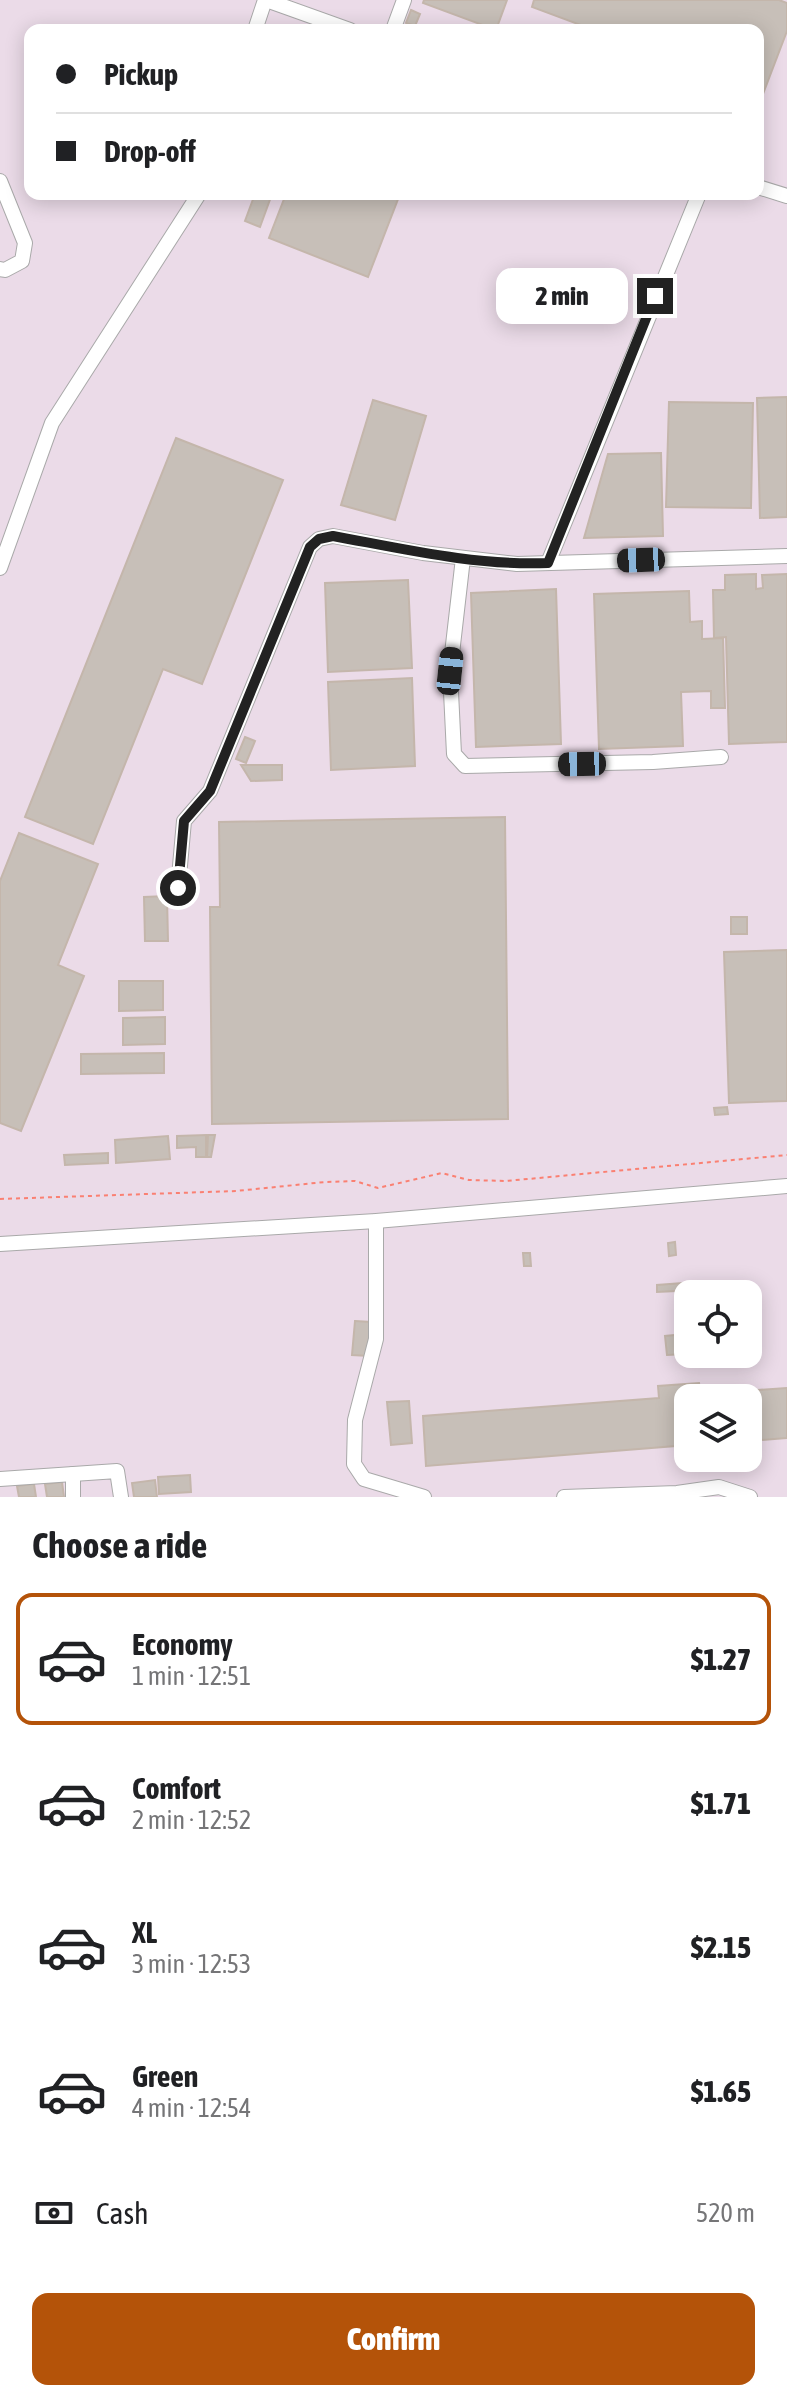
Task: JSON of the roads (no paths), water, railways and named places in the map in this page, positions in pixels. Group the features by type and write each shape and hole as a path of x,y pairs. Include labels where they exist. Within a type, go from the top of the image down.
{"street":[{"path":"257,24 265,0 333,24"},
{"path":"395,24 404,0"},
{"path":"0,181 25,243 22,261 5,270 0,269"},
{"path":"764,188 785,192"},
{"path":"0,568 52,423 195,200"},
{"path":"548,563 697,200"},
{"path":"178,888 184,821 210,791 310,547 319,539 333,536 517,564 787,556"},
{"path":"463,558 450,671 454,754 465,766 721,757"},
{"path":"0,1244 376,1221 787,1186"},
{"path":"376,1221 376,1339 355,1420 354,1464 364,1479 424,1497"},
{"path":"0,1479 117,1471 121,1497"},
{"path":"73,1474 73,1497"},
{"path":"564,1497 737,1490 750,1497"}]}
